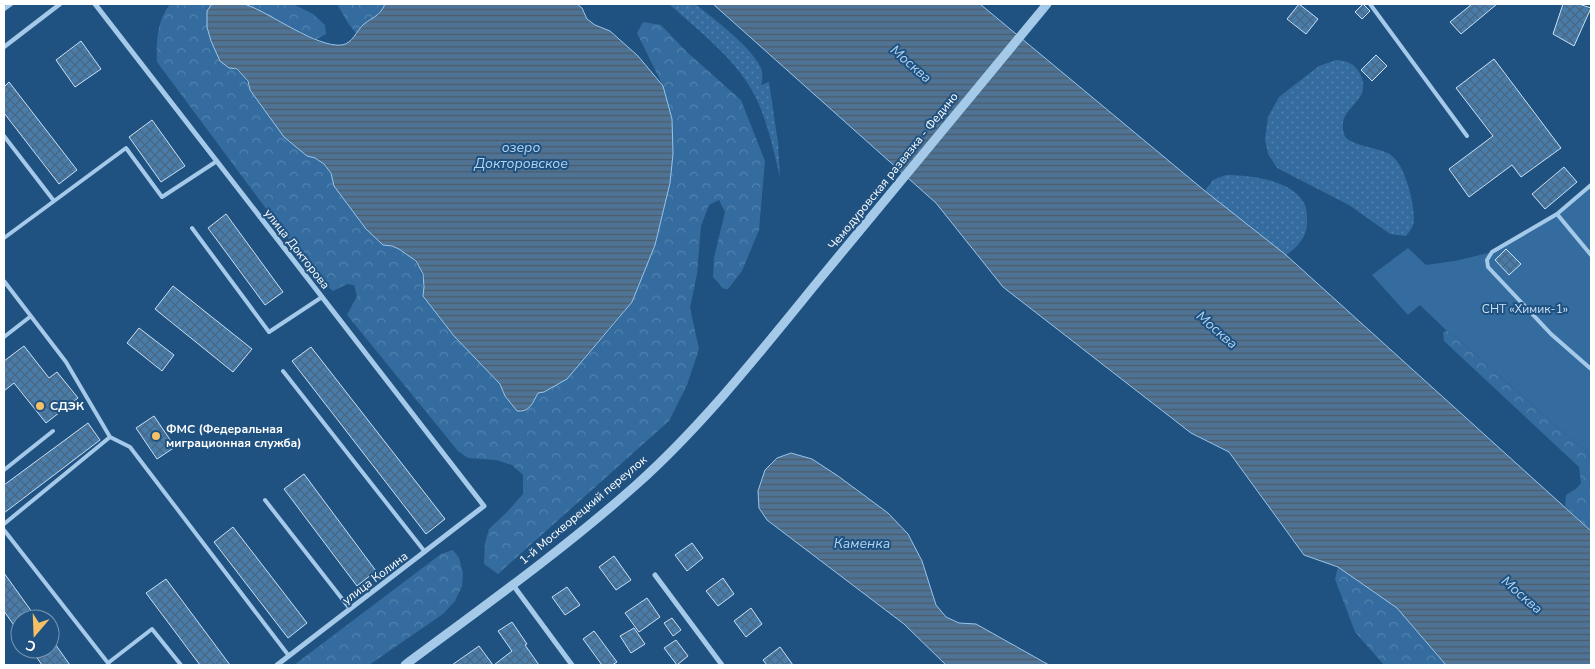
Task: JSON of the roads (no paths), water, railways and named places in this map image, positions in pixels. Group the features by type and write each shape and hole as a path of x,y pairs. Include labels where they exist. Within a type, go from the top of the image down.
{"street":[{"path":"4,9 11,4"},
{"path":"4,47 60,4"},
{"name":"улица Докторова","path":"95,4 484,506"},
{"name":"Чемодуровская развязка - Федино","path":"758,354 1047,4"},
{"name":"1-й Москворецкий переулок","path":"405,665 513,585 637,484 695,426 758,354"},
{"name":"улица Колина","path":"277,665 484,506"},
{"path":"655,575 722,665"},
{"path":"513,585 572,665"}],"lane":[{"path":"1370,4 1467,136"},
{"path":"4,136 54,201"},
{"path":"4,238 126,148 162,197 217,161"},
{"path":"1591,185 1556,214 1492,252 1487,260 1488,267 1551,334 1591,369"},
{"path":"1556,214 1591,255"},
{"path":"192,228 270,332 322,297"},
{"path":"4,281 66,362 110,438 130,447 289,656"},
{"path":"4,338 31,316"},
{"path":"283,371 425,552"},
{"path":"4,470 53,432"},
{"path":"4,524 110,438"},
{"path":"265,500 350,609"},
{"path":"4,530 108,664 152,629 180,665"}],"water":[{"name":"озеро Докторовское","path":"234,3 247,5 307,36 320,41 342,45 349,42 364,24 379,14 385,4 577,4 582,8 587,19 595,25 610,31 638,56 663,86 672,119 673,154 670,183 655,245 632,302 567,379 544,392 538,393 528,409 517,411 505,396 500,384 454,336 423,296 423,274 416,261 399,249 383,245 366,229 334,186 331,173 324,164 315,158 307,156 284,137 250,90 248,81 237,69 229,68 220,61 207,27 207,11 212,4"},
{"name":"Москва","path":"713,4 980,4 1205,191 1286,255 1591,531 1591,665 1446,665 1397,608 1338,567 1304,555 1229,452 1191,433 1003,287 936,203"},
{"name":"Каменка","path":"791,453 812,459 838,476 888,513 908,534 922,561 936,605 946,617 959,623 976,624 1049,665 946,665 904,624 767,520 759,508 758,491 765,470 777,458"}],"place":[{"name":"СДЭК","path":"40,406"},
{"name":"ФМС (Федеральная миграционная служба)","path":"156,436"}],"park label":[{"name":"СНТ «Химик-1»","path":"1525,309"}]}
